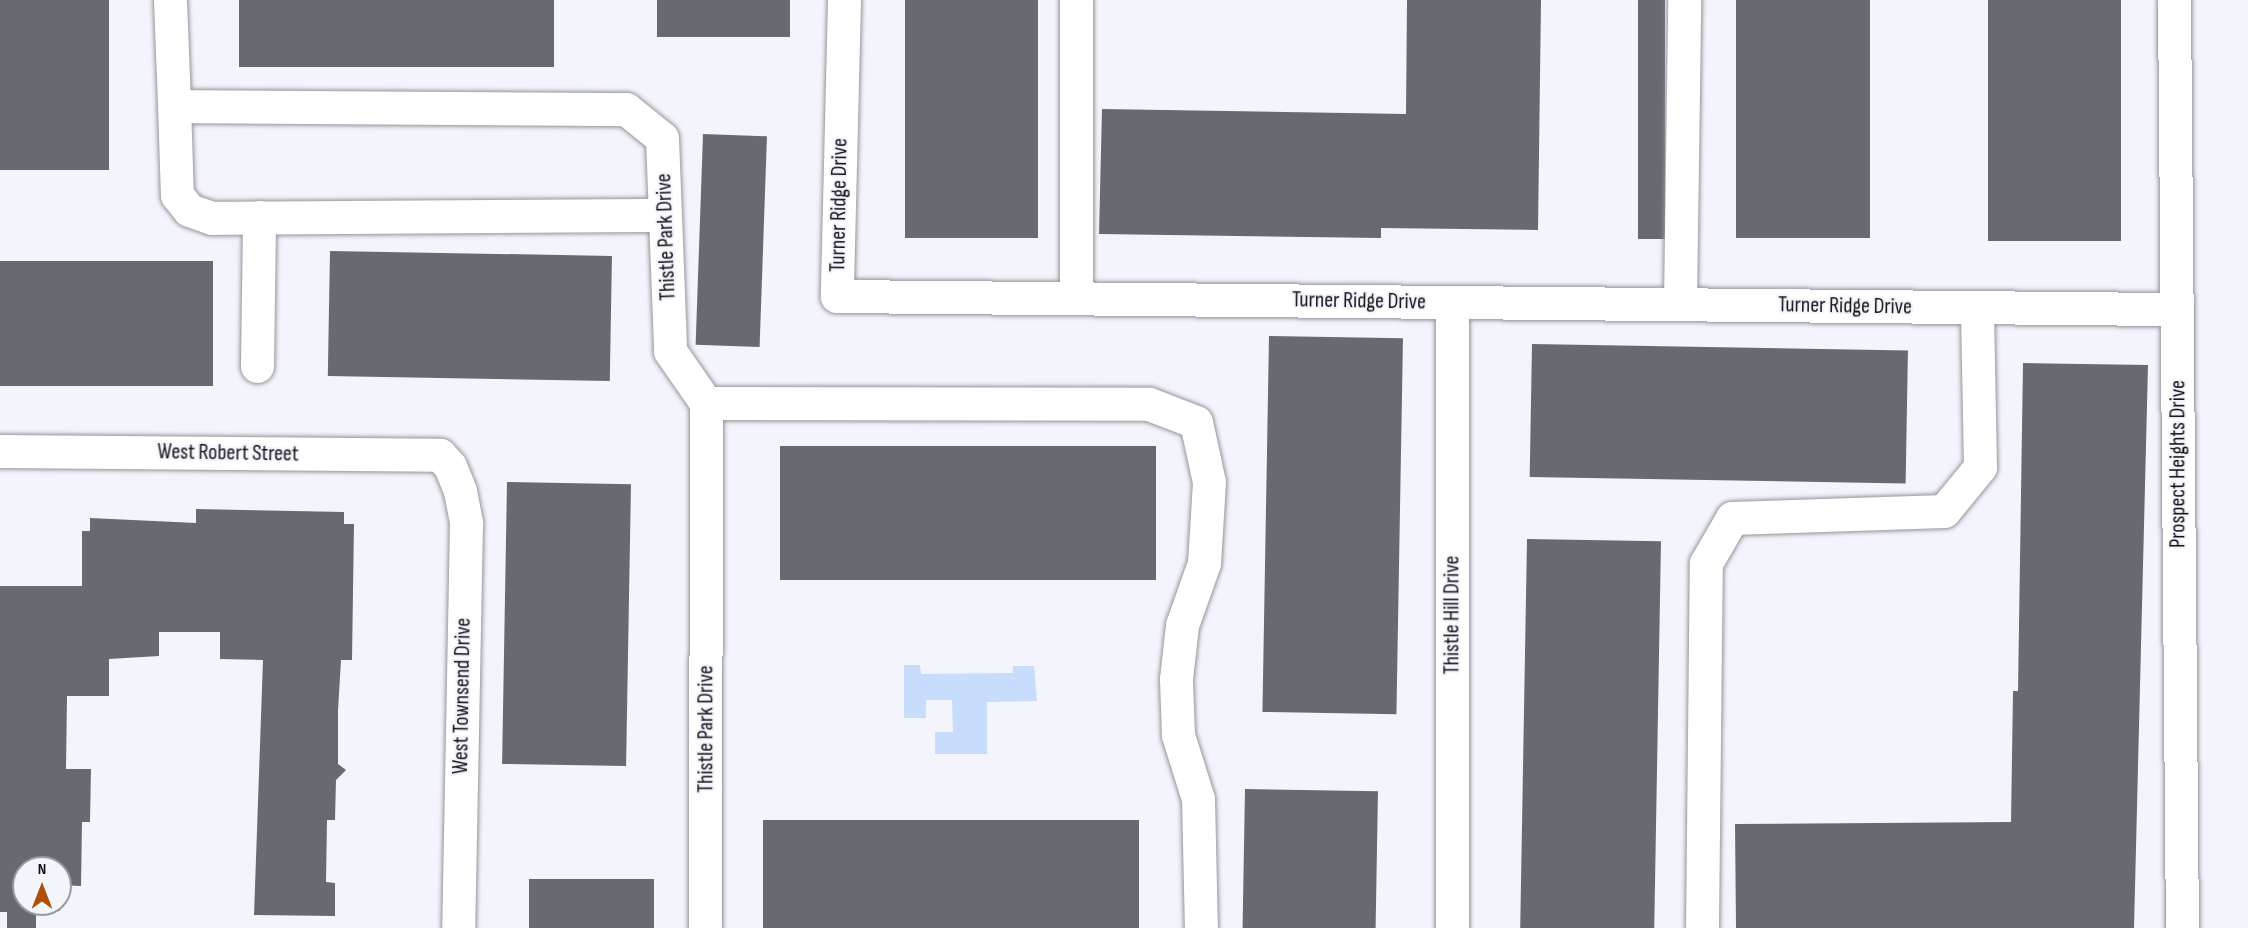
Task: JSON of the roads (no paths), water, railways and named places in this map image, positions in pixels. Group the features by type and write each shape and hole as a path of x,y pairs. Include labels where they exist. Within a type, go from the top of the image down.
{"street":[{"path":"170,0 177,195 189,210 212,218 665,215"},
{"name":"Turner Ridge Drive","path":"844,0 837,296 2176,309"},
{"path":"1076,0 1076,298"},
{"path":"1680,304 1684,0"},
{"name":"Prospect Heights Drive","path":"2174,0 2182,928"},
{"name":"Thistle Park Drive","path":"174,106 626,109 662,138 670,351 706,403 705,928"},
{"path":"257,366 259,217"},
{"name":"Thistle Hill Drive","path":"1452,302 1452,928"},
{"path":"1702,928 1706,563 1732,518 1944,511 1980,467 1977,308"},
{"path":"706,403 1149,404 1196,422 1209,482 1204,563 1182,625 1176,679 1178,735 1198,799 1201,928"},
{"name":"West Robert Street","path":"0,451 440,455 450,466"},
{"name":"West Townsend Drive","path":"450,466 466,522 458,928"}],"water":[{"path":"904,665 920,665 921,674 1013,673 1013,666 1034,666 1037,701 987,702 987,754 935,754 935,732 953,732 952,700 926,700 926,718 904,718"}]}
